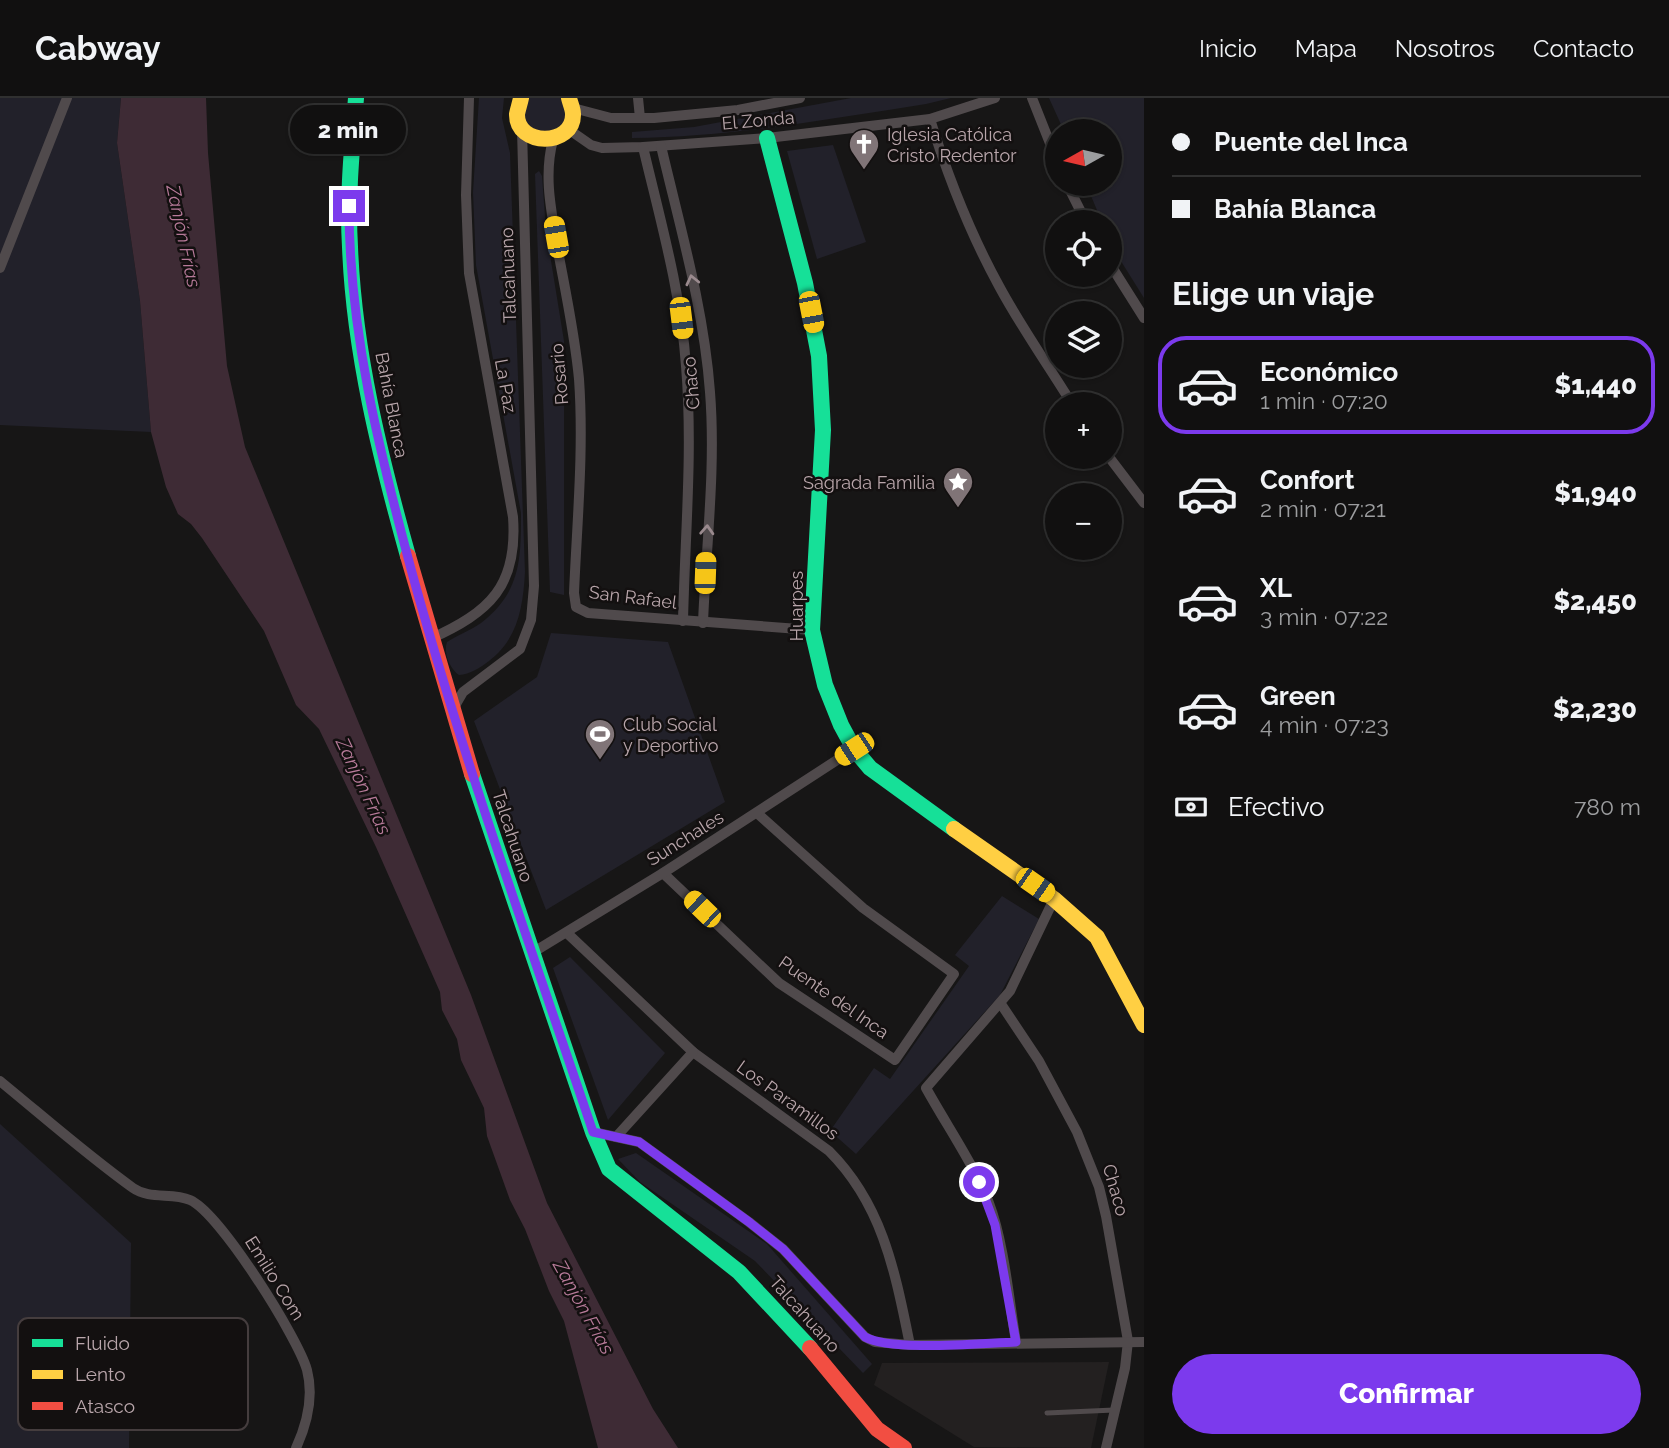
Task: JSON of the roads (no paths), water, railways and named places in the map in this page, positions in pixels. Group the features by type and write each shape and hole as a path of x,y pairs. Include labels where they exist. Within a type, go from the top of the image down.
{"street":[{"path":"0,268 67,98"},
{"name":"Bahía Blanca","path":"356,98 349,188 351,270 366,383 430,639 452,711"},
{"name":"La Paz","path":"430,639 458,626 498,594 510,569 514,538 513,517 468,262 466,195 470,98"},
{"path":"520,98 516,114 522,129 536,140 553,140 568,129 572,122 571,103"},
{"path":"638,98 640,118"},
{"name":"El Zonda","path":"571,103 611,118 640,118 800,98"},
{"name":"El Zonda","path":"568,129 591,145 602,148 661,146 767,138 930,119 995,98"},
{"path":"1032,98 1045,131"},
{"path":"930,119 952,186 975,239 1000,288 1065,392"},
{"name":"Talcahuano","path":"522,129 530,360 533,604 528,632 520,649 463,692 452,711 532,953 608,1169 739,1272 788,1322 877,1429 904,1448"},
{"name":"Huarpes","path":"767,138 808,300 822,383 821,461 812,631 825,685 841,725 854,749 870,768 1054,899 1097,937 1144,1025"},
{"name":"Rosario","path":"553,140 548,160 550,200 574,341 580,411 574,593 576,607"},
{"name":"Chaco","path":"661,146 698,305 710,393 711,449 703,622"},
{"name":"Chaco","path":"643,147 673,277 686,365 689,425 682,621"},
{"path":"1122,283 1144,318"},
{"path":"1118,469 1144,503"},
{"name":"San Rafael","path":"576,607 589,613 812,631"},
{"name":"Sunchales","path":"532,953 663,873 854,749"},
{"name":"Puente del Inca","path":"663,873 779,984 895,1060 954,974 863,908 757,813"},
{"path":"1016,1342 989,1205 926,1088 1010,991 1054,899"},
{"name":"Los Paramillos","path":"567,933 693,1052 829,1151 848,1170 866,1197 883,1236 910,1345"},
{"name":"Chaco","path":"1001,1004 1039,1061 1089,1158 1106,1216 1128,1341 1125,1368 1106,1448"},
{"path":"617,1138 693,1052"},
{"name":"Emilio Com","path":"0,1081 136,1191 191,1200 207,1213 237,1246 298,1348 307,1371 310,1399 305,1427 296,1448"},
{"path":"593,1132 639,1142 758,1229 783,1249 865,1337 875,1342 910,1345 1144,1342"}],"lane":[{"path":"1047,1413 1116,1410"}],"water":[{"name":"Zanjón Frías","path":"121,98 206,98 208,153 227,366 245,447 471,995 547,1203 653,1409 678,1448 598,1448 564,1321 510,1200 487,1136 484,1108 461,1060 457,1039 442,1010 440,992 376,847 319,729 296,705 264,631 202,538 191,524 178,514 166,487 151,432 140,301 117,143"}],"place":[{"name":"Iglesia Católica Cristo Redentor","path":"864,171"},
{"name":"Sagrada Familia","path":"958,509"},
{"name":"Club Social y Deportivo","path":"600,761"}]}
